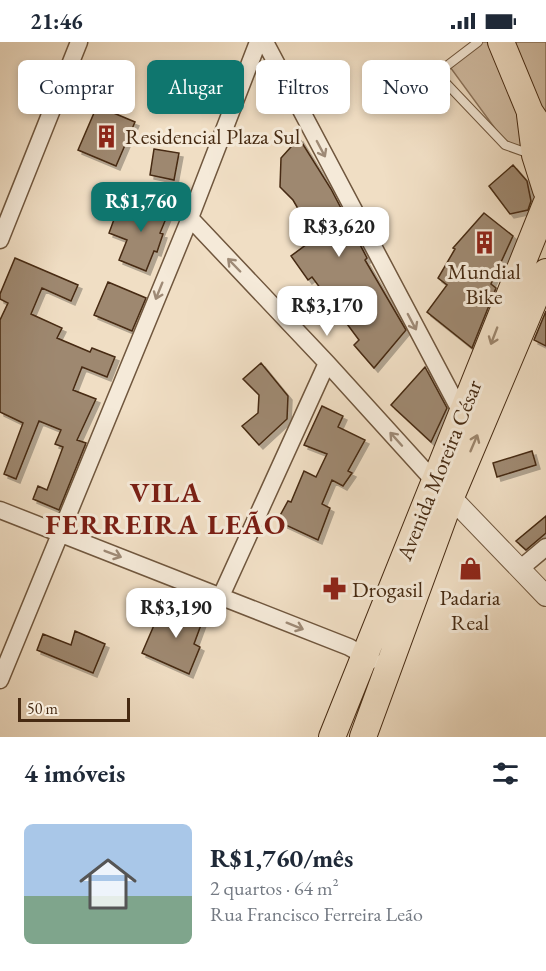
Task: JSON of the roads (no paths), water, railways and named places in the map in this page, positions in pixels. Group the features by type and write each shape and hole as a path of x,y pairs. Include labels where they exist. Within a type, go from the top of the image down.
{"main road":[{"path":"501,42 530,112 540,146 546,190"},
{"path":"514,42 512,54 514,70"},
{"name":"Avenida Moreira César","path":"363,737 404,630 462,416 546,204"},
{"name":"Avenida Moreira César","path":"332,737 360,650 443,489 546,272"}],"street":[{"path":"0,240 79,42"},
{"path":"0,680 190,218 258,42"},
{"path":"265,42 462,416"},
{"path":"190,218 546,596"},
{"path":"221,596 327,363"},
{"path":"0,510 360,650 390,670"},
{"path":"521,568 546,547"},
{"path":"360,650 386,646 397,639 404,630"}],"lane":[{"path":"478,42 444,68 445,82 505,145 540,146"}],"place":[{"name":"Residencial Plaza Sul","path":"107,136"},
{"name":"Mundial Bike","path":"484,242"},
{"name":"Padaria Real","path":"470,568"},
{"name":"Drogasil","path":"334,589"}],"district":[{"name":"VILA FERREIRA LEÃO","path":"166,508"}]}
